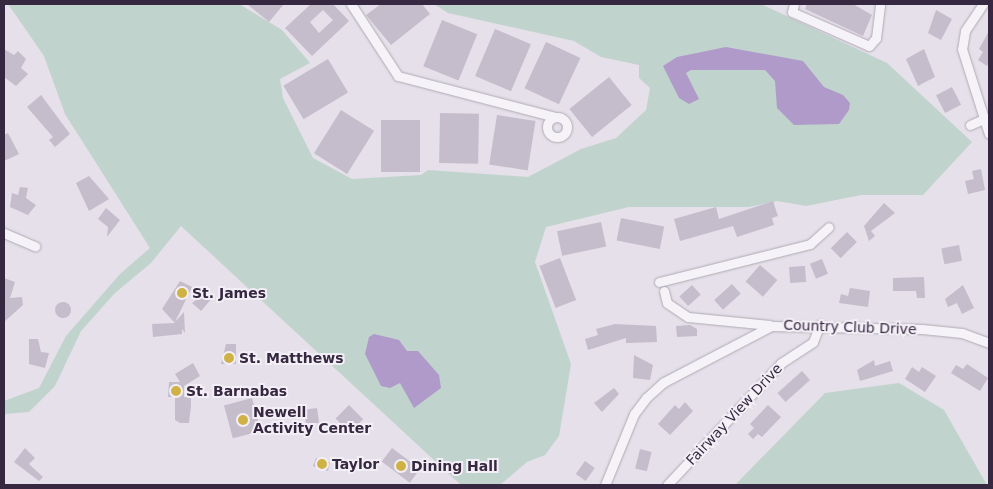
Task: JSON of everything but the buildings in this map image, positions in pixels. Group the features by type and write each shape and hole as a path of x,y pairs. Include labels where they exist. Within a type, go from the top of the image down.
{"street":[{"path":"351,4 398,76 556,116"},
{"path":"794,4 792,12 869,46 876,38 880,4"},
{"path":"983,4 965,31 962,49 965,71 986,118 989,134"},
{"path":"970,125 986,118"},
{"path":"659,282 810,244 829,227"},
{"path":"4,233 35,246"},
{"path":"664,291 667,303 688,317 771,326"},
{"name":"Country Club Drive","path":"605,485 634,414 646,398 664,382 771,326 820,324 962,334 989,343"},
{"name":"Fairway View Drive","path":"667,485 781,363 813,342 820,324"}],"shaded area":[{"path":"8,4 239,4 282,30 310,63 280,79 283,98 313,158 352,179 421,175 428,170 528,177 581,149 616,138 646,110 650,88 639,78 639,65 601,57 574,41 448,13 434,4 761,4 887,63 972,142 923,195 861,195 806,206 777,201 749,207 629,207 546,227 535,262 571,364 559,436 545,455 527,462 500,485 461,485 181,226 151,263 115,293 81,331 55,386 29,412 4,414 4,401 39,388 66,336 120,274 150,248 65,114 44,56"},
{"path":"726,47 803,61 824,87 843,95 850,103 849,110 839,124 794,125 777,108 775,81 765,70 691,70 686,73 699,99 689,104 679,98 663,66 677,57"},
{"path":"374,334 399,340 407,351 418,351 439,375 441,388 414,408 400,383 390,388 381,386 365,354 369,337"},
{"path":"899,383 944,410 987,485 735,485 825,393"}],"place":[{"name":"St. James","path":"182,293"},
{"name":"St. Matthews","path":"229,358"},
{"name":"St. Barnabas","path":"176,391"},
{"name":"Newell Activity Center","path":"243,420"},
{"name":"Taylor","path":"322,464"},
{"name":"Dining Hall","path":"401,466"}]}
